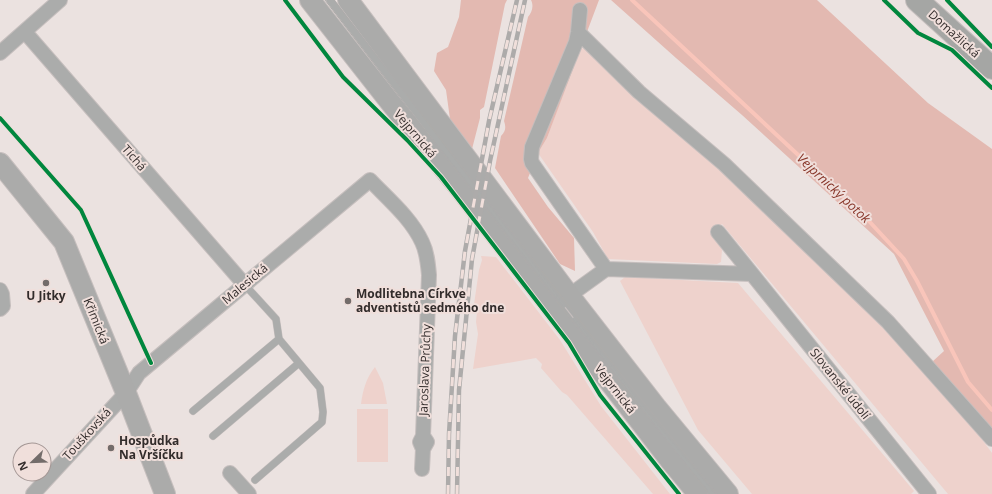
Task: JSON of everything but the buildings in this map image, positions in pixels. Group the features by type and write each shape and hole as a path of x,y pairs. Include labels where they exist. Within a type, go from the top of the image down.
{"main road":[{"name":"Vejprnická","path":"310,0 449,174 656,407 728,494"},
{"name":"Vejprnická","path":"348,0 564,305 669,459 698,494"},
{"name":"Domažlická","path":"917,0 992,68"},
{"name":"Domažlická","path":"931,0 992,68"},
{"name":"Křimická","path":"0,163 64,242 126,392 165,494"}],"street":[{"path":"0,53 60,0"},
{"path":"580,10 576,42 532,147 531,159 606,269"},
{"name":"Tichá","path":"25,32 244,284"},
{"path":"578,32 639,92 724,164 888,322 992,438"},
{"name":"Malesická","path":"126,392 139,373 370,180"},
{"name":"Jaroslava Průchy","path":"370,180 412,226 422,242 427,258 429,275 422,469"},
{"name":"Slovanské údolí","path":"718,232 926,493"},
{"path":"564,305 606,269 752,274"},
{"path":"0,290 2,294 3,306 0,310"},
{"name":"Touškovská","path":"33,494 126,392"},
{"path":"230,473 249,494"}],"lane":[{"name":"Vejprnická","path":"330,0 564,305 713,494"},
{"path":"244,284 276,319 279,339 320,388 323,412 322,422 255,480"},
{"path":"193,411 279,339"},
{"path":"213,436 299,363"}],"shaded area":[{"path":"461,0 507,0 484,107 480,110 480,118 472,149 450,119 446,90 434,71 437,53 448,47 459,17"},
{"path":"531,0 599,0 547,138 538,153 528,178 548,207 574,238 575,271 560,264 495,168 501,136 505,129 504,121 528,17 532,9"},
{"path":"611,0 817,0 928,103 992,149 992,429 932,362 944,351 894,254 742,115"},
{"path":"580,48 588,49 708,158 848,292 909,355 981,438 992,453 992,494 948,494 722,224 712,232 722,250 721,262 717,264 608,259 593,232 538,153 547,138"},
{"path":"481,256 496,257 560,340 601,406 670,494 653,494 567,395 562,392 541,368 542,364 536,358 473,369 478,334 476,322 477,312 473,311 479,270 482,260"},
{"path":"625,277 738,283 914,491 911,494 752,494 698,430 620,281"},
{"path":"375,367 383,383 387,404 361,404 365,384"},
{"path":"357,409 388,409 388,462 357,462"}],"waterway":[{"name":"Vejprnický potok","path":"632,0 868,220 904,259 917,281 968,382 992,410"}],"tram line":[{"path":"325,0 558,303 709,494"},
{"path":"334,0 621,374 717,494"}],"railway":[{"path":"448,494 449,434 455,336 465,251 489,121 517,0"},
{"path":"457,494 459,390 472,259 490,161 525,0"}],"cycle path":[{"path":"285,0 343,77 407,140 441,177 569,343 600,395 679,494"},
{"path":"884,0 918,33 952,50 992,88"},
{"path":"947,0 992,47"},
{"path":"0,118 81,210 151,363"}],"place":[{"name":"U Jitky","path":"46,283"},
{"name":"Modlitebna Církve adventistů sedmého dne","path":"348,301"},
{"name":"Hospůdka Na Vršíčku","path":"111,448"}]}
